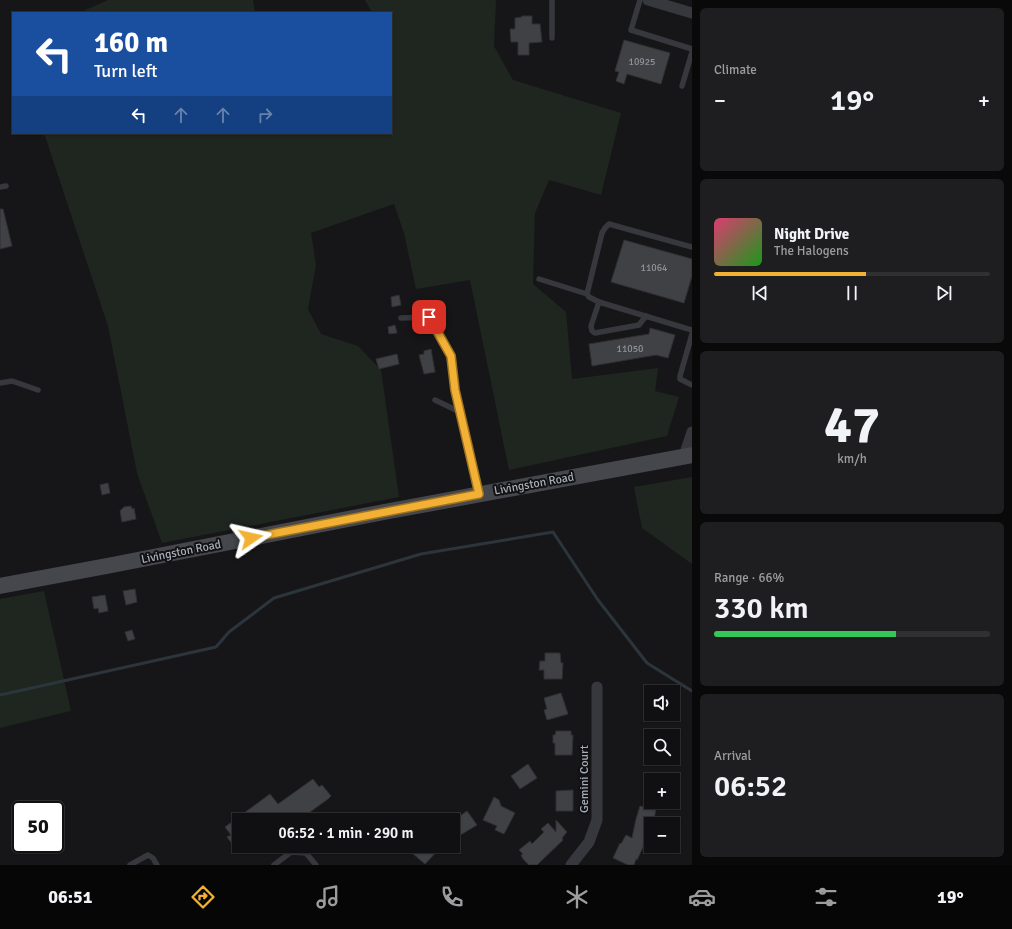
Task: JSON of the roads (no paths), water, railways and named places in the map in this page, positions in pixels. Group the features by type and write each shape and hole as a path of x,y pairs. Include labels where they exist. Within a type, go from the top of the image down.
{"main road":[{"name":"Livingston Road","path":"0,586 112,566 479,494 688,455"}],"street":[{"path":"648,0 692,13"},
{"path":"688,455 692,432"},
{"name":"Gemini Court","path":"571,865 589,842 596,820 597,687"}],"lane":[{"path":"552,0 552,38"},
{"path":"640,0 631,30 692,50 682,86"},
{"path":"0,187 6,186"},
{"path":"587,294 602,234 609,224 692,247"},
{"path":"539,279 587,294 589,297 599,302 692,330"},
{"path":"599,302 591,326 592,331 595,333 639,325 646,316"},
{"path":"401,318 429,317 451,356 455,390 479,494"},
{"path":"692,334 680,376 682,382 692,386"},
{"path":"0,383 12,381 38,390"},
{"path":"435,400 460,412"},
{"path":"274,865 290,853"},
{"path":"306,853 316,865"},
{"path":"130,865 148,855 153,858 157,865"}],"waterway":[{"path":"0,695 216,647 229,632 274,598 421,554 553,532 598,600 647,663 692,691"}]}
